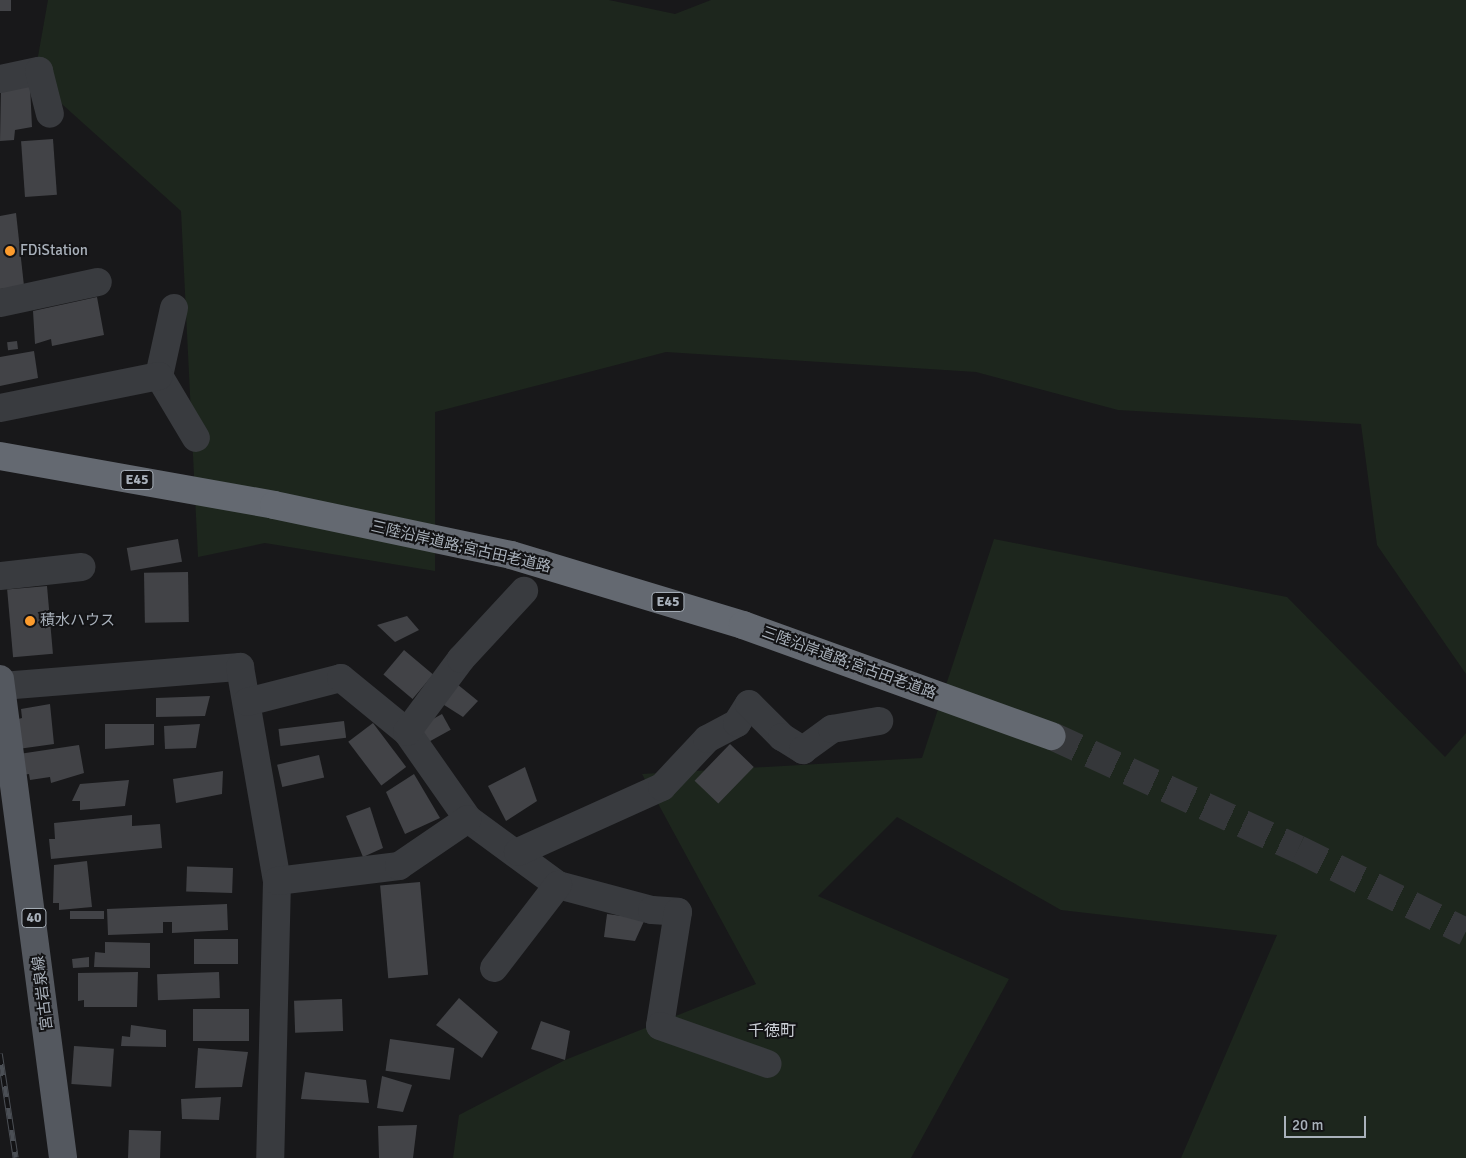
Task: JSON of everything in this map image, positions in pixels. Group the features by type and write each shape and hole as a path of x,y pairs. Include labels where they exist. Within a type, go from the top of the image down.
{"highway":[{"name":"三陸沿岸道路;宮古田老道路","path":"0,456 274,505 511,555 743,625 1052,736"}],"main road":[{"name":"宮古岩泉線","path":"1,683 63,1158"}],"street":[{"path":"0,79 39,71 50,114"},
{"path":"0,303 98,282"},
{"path":"174,308 159,376 196,438"},
{"path":"0,408 159,376"},
{"path":"0,576 82,567"},
{"path":"407,732 461,659 524,591"},
{"path":"1,683 240,667 277,881 270,1158"},
{"path":"247,702 340,678 407,732 468,819 518,852 558,885 652,910 678,912 660,1026 768,1064"},
{"path":"518,852 662,787 707,739 737,723 749,704 782,737 803,750 832,729 879,720"},
{"path":"277,881 399,866 468,819"},
{"path":"494,968 558,885"}],"shaded area":[{"path":"48,0 609,0 675,14 711,0 1466,0 1466,674 1377,545 1361,424 1118,410 976,372 666,352 435,412 435,571 265,543 198,557 181,211 34,79"},
{"path":"994,539 1287,597 1445,757 1466,733 1466,1158 1181,1158 1277,935 1061,910 897,817 818,896 1009,979 911,1158 453,1158 459,1115 565,1060 756,984 642,774 922,758"}],"building":[{"path":"0,0 11,0 11,11 0,11"},
{"path":"30,85 32,127 15,130 14,140 0,141 1,87"},
{"path":"53,139 57,195 25,197 21,141"},
{"name":"FDiStation","path":"16,213 24,286 0,289 0,216"},
{"path":"97,297 104,335 52,346 51,339 35,344 33,311"},
{"path":"17,341 18,349 8,350 7,342"},
{"path":"34,351 38,378 0,386 0,357"},
{"path":"178,539 182,562 131,571 127,548"},
{"path":"188,572 189,622 145,623 144,573"},
{"name":"積水ハウス","path":"47,586 53,654 13,657 7,589"},
{"path":"407,616 419,630 395,642 377,625"},
{"path":"404,650 433,674 413,699 383,675"},
{"path":"457,684 478,701 463,717 441,703"},
{"path":"210,696 205,716 156,717 156,698"},
{"path":"50,704 54,744 18,749 15,720 22,718 21,709"},
{"path":"442,714 451,730 427,743 418,727"},
{"path":"344,721 346,738 281,746 278,729"},
{"path":"373,723 406,767 381,786 348,742"},
{"path":"105,724 154,724 154,745 105,749"},
{"path":"200,724 196,748 165,749 164,726"},
{"path":"730,744 754,767 718,804 695,781"},
{"path":"79,745 84,773 51,783 50,777 30,780 29,774 22,775 19,754"},
{"path":"319,755 324,777 282,787 277,765"},
{"path":"525,767 537,801 506,821 488,786"},
{"path":"223,771 222,794 176,803 173,779"},
{"path":"414,774 440,818 405,834 386,792"},
{"path":"129,780 125,806 80,810 80,801 72,801 80,784"},
{"path":"370,807 383,848 363,857 346,816"},
{"path":"132,815 132,826 160,824 162,848 51,859 49,839 55,839 54,823"},
{"path":"87,861 92,907 59,910 59,903 53,903 54,865"},
{"path":"187,866 233,868 232,893 186,891"},
{"path":"420,882 428,975 388,978 380,885"},
{"path":"227,904 228,930 172,933 172,922 163,922 163,933 108,935 107,909"},
{"path":"70,911 104,911 104,919 70,919"},
{"path":"607,914 645,919 635,941 604,937"},
{"path":"194,939 238,939 238,964 194,964"},
{"path":"105,942 150,943 150,968 94,967 95,952 105,953"},
{"path":"89,957 89,967 73,968 72,959"},
{"path":"138,972 137,1007 84,1007 84,1000 78,1001 78,973"},
{"path":"219,972 220,998 158,1000 157,974"},
{"path":"459,998 498,1032 482,1058 436,1025"},
{"path":"342,999 343,1031 295,1033 294,1001"},
{"path":"193,1009 249,1009 249,1041 193,1041"},
{"path":"541,1021 570,1031 565,1060 531,1049"},
{"path":"131,1025 166,1030 166,1047 121,1046 122,1036 130,1037"},
{"path":"390,1039 454,1048 450,1080 386,1071"},
{"path":"74,1046 114,1049 111,1087 71,1084"},
{"path":"198,1048 248,1052 242,1087 195,1088"},
{"path":"305,1072 366,1080 369,1103 301,1099"},
{"path":"382,1076 412,1085 403,1112 377,1108"},
{"path":"221,1097 219,1120 182,1119 181,1099"},
{"path":"417,1125 413,1158 379,1158 378,1126"},
{"path":"129,1130 161,1131 160,1158 128,1158"}],"tunnel":[{"path":"1052,736 1298,849 1466,932"}],"railway":[{"path":"0,1054 16,1158"}],"place":[{"name":"FDiStation","path":"10,251"},
{"name":"積水ハウス","path":"30,621"}],"district":[{"name":"千徳町","path":"772,1031"}]}
